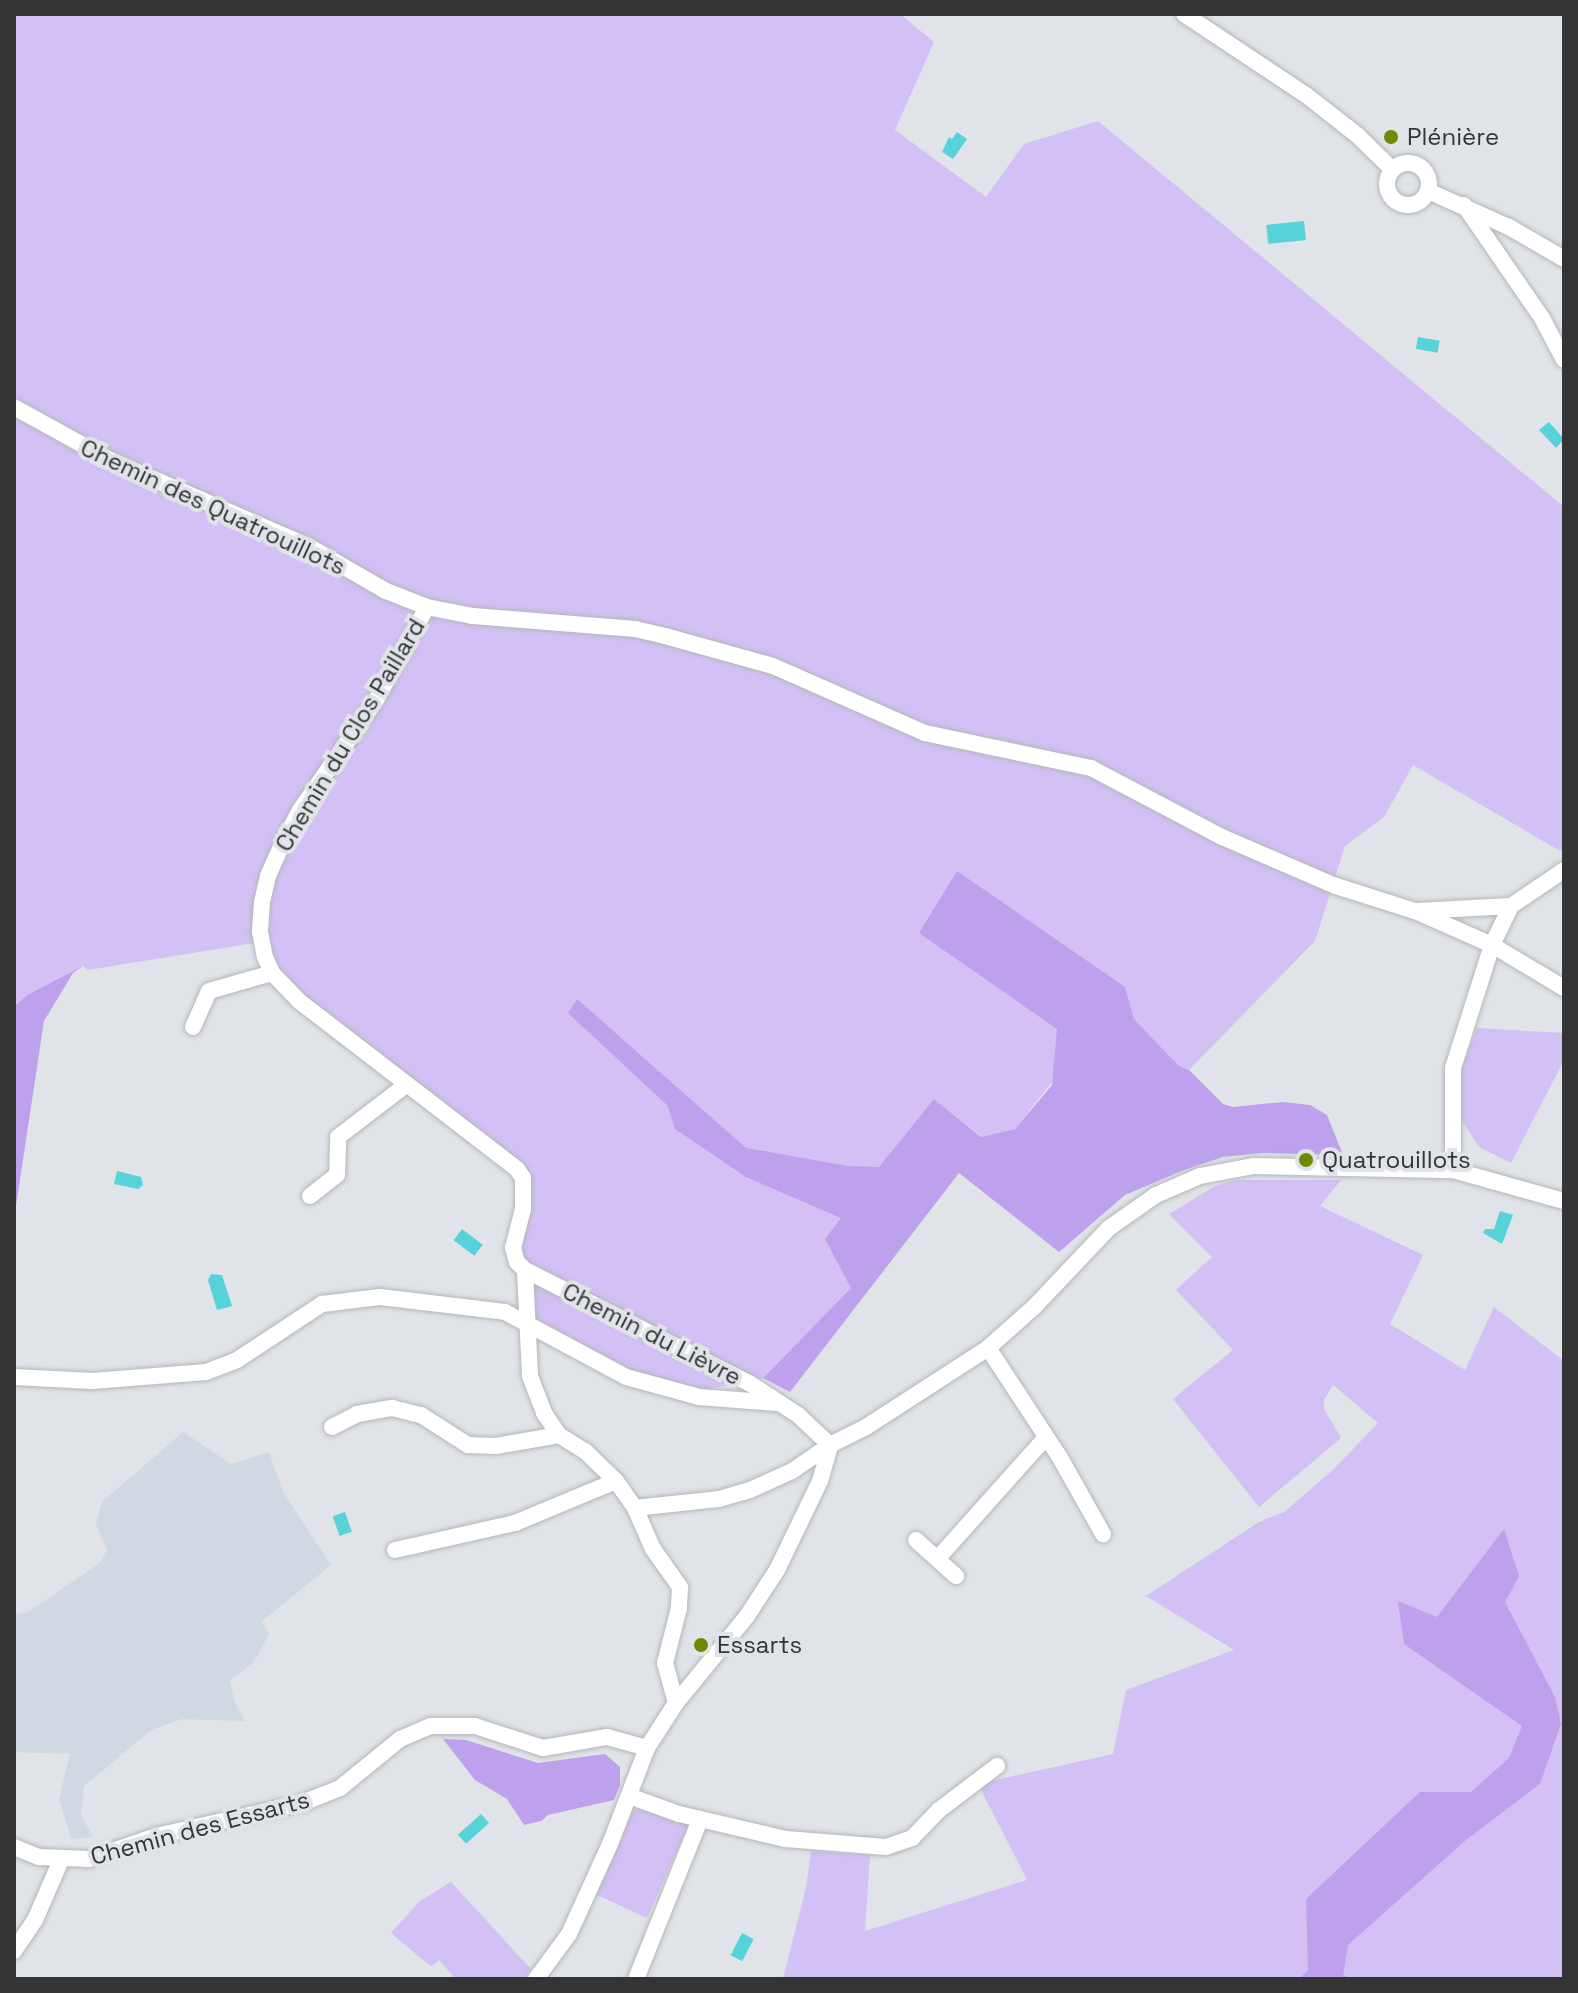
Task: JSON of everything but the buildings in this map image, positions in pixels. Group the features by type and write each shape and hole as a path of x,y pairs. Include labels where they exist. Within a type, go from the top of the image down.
{"street":[{"path":"1184,14 1306,95 1357,135 1392,169"},
{"path":"1405,163 1419,165 1428,176 1428,191 1414,205 1400,204 1387,189 1392,169 1405,163"},
{"path":"1428,191 1509,227 1564,259"},
{"path":"1464,205 1542,318 1564,360"},
{"path":"1493,248 1509,227"},
{"name":"Chemin des Quatrouillots","path":"14,407 110,460 308,546 386,591 427,607 541,624 635,629 773,666 925,733 1091,768 1222,837 1336,886 1415,911 1492,945 1564,988"},
{"name":"Chemin du Clos Paillard","path":"427,607 376,700 300,810 268,876 260,932 272,973 299,1001 517,1169 524,1187 513,1248 517,1262 525,1270 529,1327 526,1355 530,1376 544,1413 559,1435 585,1451 616,1481 635,1508 653,1549 680,1587 679,1608 665,1663 676,1703"},
{"path":"1453,1170 1453,1068 1492,945 1511,906 1564,870"},
{"name":"Chemin des Quatrouillots","path":"1415,911 1511,906"},
{"path":"193,1027 209,991 272,973"},
{"path":"310,1196 337,1175 338,1137 406,1085"},
{"path":"635,1508 719,1499 750,1490 792,1471 988,1348 1034,1307 1109,1228 1156,1195 1200,1176 1254,1166 1453,1170 1564,1201"},
{"name":"Chemin du Lièvre","path":"525,1270 749,1383 798,1415 830,1445"},
{"name":"Chemin du Lièvre","path":"14,1377 93,1381 206,1372 237,1360 322,1304 360,1297 505,1312 626,1377 699,1397 777,1403"},
{"path":"988,1348 1046,1437 1103,1534"},
{"path":"332,1427 357,1414 392,1408 421,1415 468,1445 496,1446 559,1435"},
{"path":"938,1558 1046,1437"},
{"path":"536,1979 569,1934 647,1748 676,1703 710,1665 777,1570 820,1481 830,1445"},
{"path":"395,1550 515,1523 616,1481"},
{"path":"916,1540 956,1576"},
{"name":"Chemin des Essarts","path":"14,1847 61,1860 89,1859 156,1836 302,1803 340,1788 400,1739 430,1726 475,1726 543,1748 607,1737 647,1748"},
{"path":"629,1796 700,1820 786,1839 886,1847 912,1838 939,1810 997,1766"},
{"path":"636,1979 700,1820"},
{"path":"14,1951 35,1920 61,1860"}],"shaded area":[{"path":"14,14 900,14 934,42 895,130 986,197 1024,144 1098,121 1564,507 1564,849 1560,851 1413,765 1384,817 1345,846 1315,941 1189,1070 1178,1065 1134,1019 1125,988 1015,1129 982,1137 934,1099 851,1288 763,1378 673,1396 531,1332 520,1256 531,1173 276,973 266,941 88,970 83,966 27,995 14,1007"},
{"path":"957,871 1125,987 1134,1019 1178,1065 1189,1070 1223,1104 1233,1107 1283,1102 1310,1105 1327,1115 1343,1155 1262,1153 1223,1157 1184,1170 1125,1195 1059,1252 959,1173 790,1392 763,1378 851,1288 825,1239 841,1218 746,1177 675,1129 668,1106 568,1013 577,999 746,1148 848,1166 879,1167 934,1099 981,1137 1015,1129 1052,1085 1057,1029 919,933"},
{"path":"83,966 73,973 44,1021 14,1219 14,1007 27,995"},
{"path":"1477,1028 1564,1033 1564,1060 1511,1163 1479,1147 1460,1117 1458,1078"},
{"path":"1236,1180 1341,1180 1320,1206 1423,1255 1390,1324 1465,1370 1494,1307 1564,1361 1564,1979 783,1979 806,1888 811,1851 870,1855 865,1931 1027,1880 978,1784 1113,1754 1126,1690 1234,1650 1146,1596 1259,1522 1284,1512 1332,1471 1378,1423 1333,1385 1324,1400 1324,1409 1341,1438 1259,1507 1173,1399 1233,1350 1176,1290 1212,1257 1169,1214 1215,1186"},
{"path":"183,1432 231,1464 269,1452 283,1492 331,1565 261,1622 269,1634 254,1662 230,1680 234,1701 245,1721 182,1719 151,1730 84,1786 81,1815 93,1837 71,1839 59,1799 70,1754 14,1752 14,1615 28,1612 100,1563 107,1550 96,1524 102,1502"},
{"path":"1504,1529 1519,1576 1505,1602 1555,1697 1561,1724 1540,1784 1466,1840 1348,1945 1343,1975 1351,1979 1299,1979 1308,1970 1306,1899 1420,1792 1471,1792 1509,1758 1522,1726 1404,1644 1398,1601 1437,1617"},
{"path":"443,1739 466,1740 538,1763 605,1754 620,1767 620,1785 614,1800 548,1815 541,1821 524,1825 507,1799 475,1780"},
{"path":"643,1807 689,1824 647,1918 595,1894 633,1811"},
{"path":"451,1882 531,1969 523,1979 456,1979 439,1960 432,1966 428,1964 391,1933 420,1901"}],"water":[{"path":"957,132 967,139 953,159 942,152 949,137 952,139"},
{"path":"1304,221 1306,240 1268,244 1266,225"},
{"path":"1418,337 1440,341 1438,353 1416,349"},
{"path":"1549,422 1564,439 1556,448 1539,430"},
{"path":"117,1171 141,1177 143,1185 138,1189 114,1184"},
{"path":"1500,1211 1513,1215 1502,1244 1483,1233 1485,1229 1494,1229"},
{"path":"462,1229 483,1245 474,1256 454,1240"},
{"path":"211,1274 222,1275 232,1306 217,1310 208,1280"},
{"path":"345,1512 352,1532 340,1536 333,1516"},
{"path":"481,1814 489,1823 466,1844 458,1835"},
{"path":"742,1933 754,1939 742,1961 731,1955"}],"place":[{"name":"Plénière","path":"1391,137"},
{"name":"Quatrouillots","path":"1306,1160"},
{"name":"Essarts","path":"701,1645"}]}
